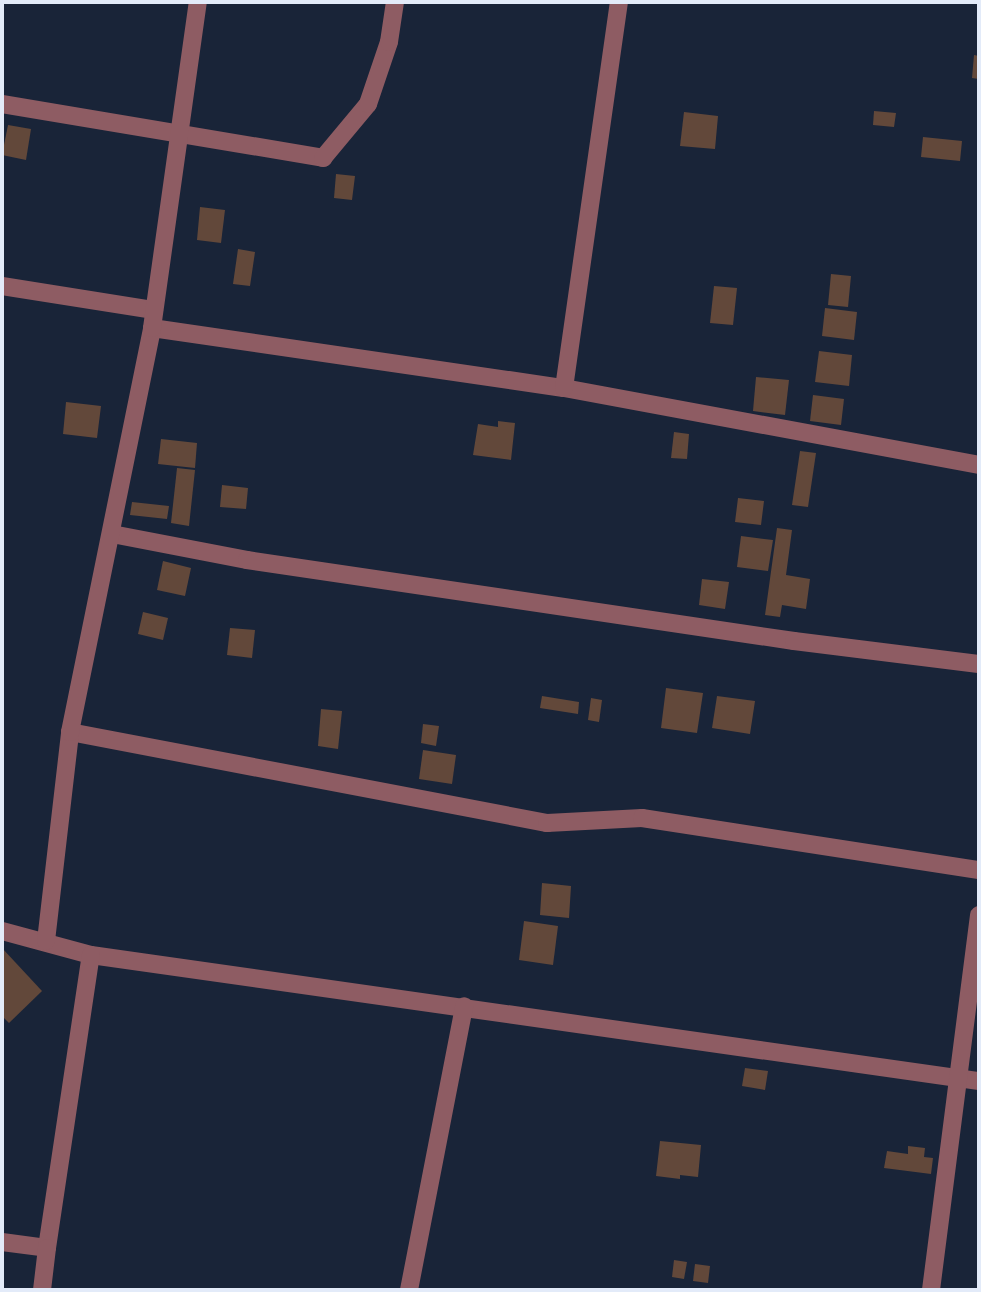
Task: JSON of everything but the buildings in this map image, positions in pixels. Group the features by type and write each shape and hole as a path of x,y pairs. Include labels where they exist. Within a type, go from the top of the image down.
{"street":[{"path":"46,941 70,732 112,534 153,319 198,2"},
{"path":"2,104 324,158 368,104 388,42 395,2"},
{"path":"564,388 619,2"},
{"path":"2,286 153,319 564,388 979,465"},
{"path":"112,534 247,560 794,641 979,664"},
{"path":"70,732 547,822 642,818 979,870"},
{"path":"931,1290 979,915"},
{"path":"2,931 91,955 979,1081"},
{"path":"42,1290 91,955"},
{"path":"409,1290 464,1006"},
{"path":"2,1242 47,1248"}]}
